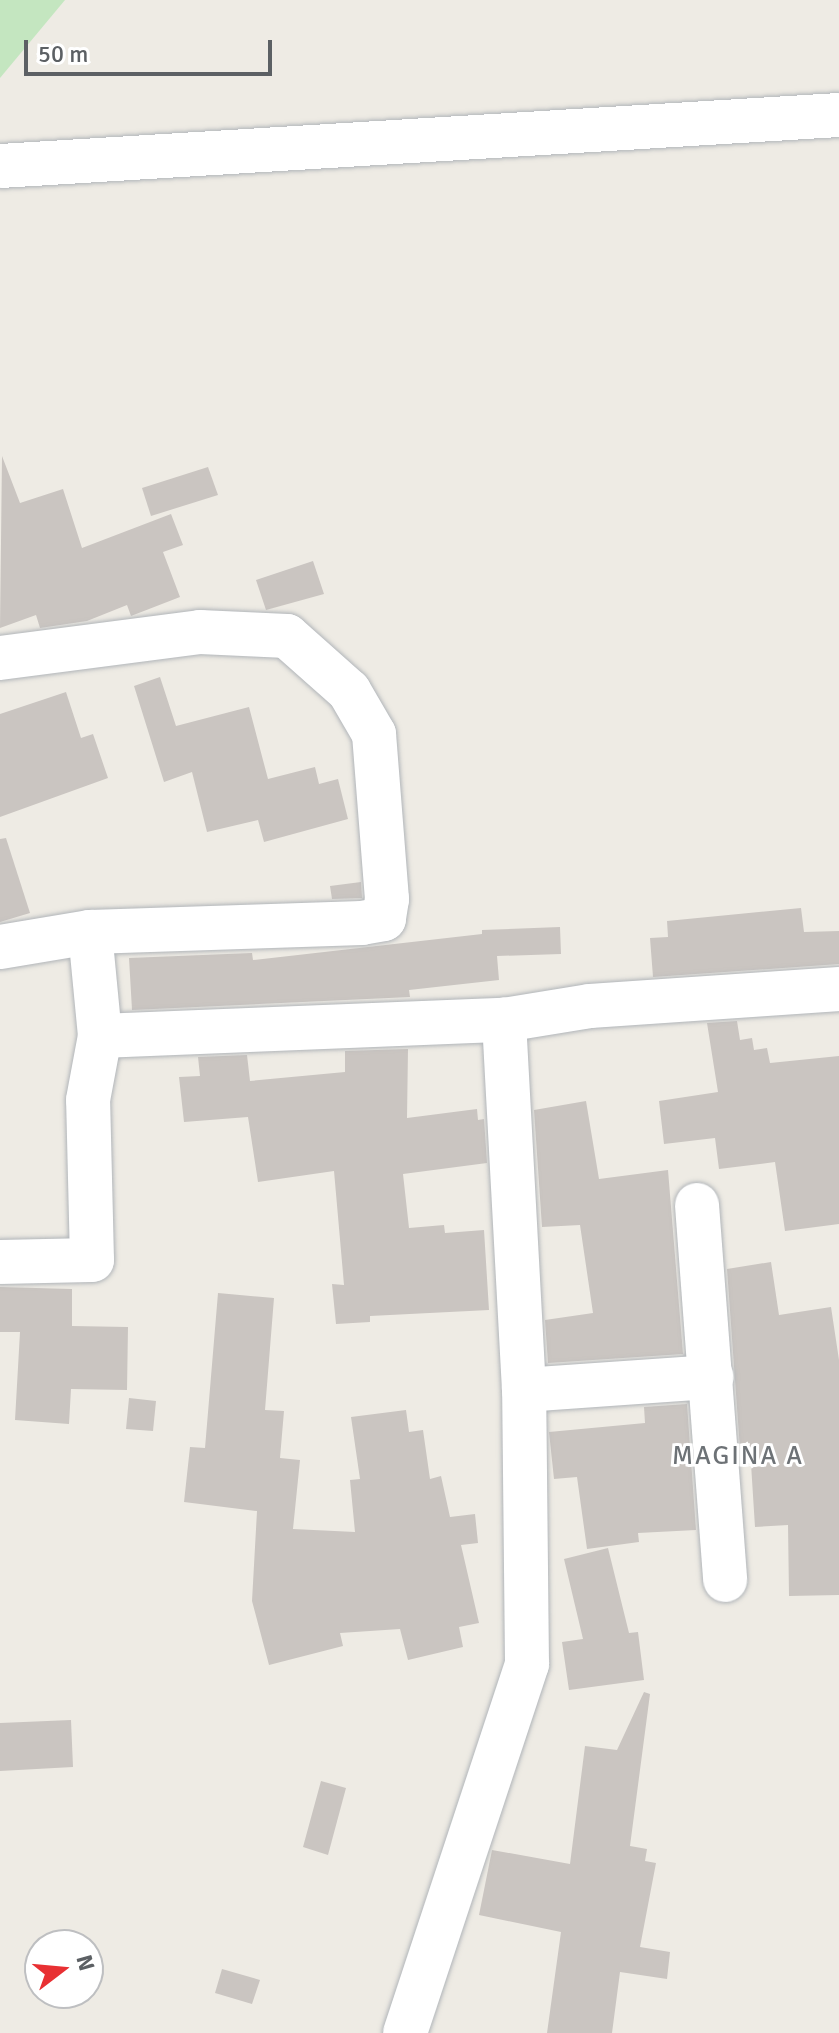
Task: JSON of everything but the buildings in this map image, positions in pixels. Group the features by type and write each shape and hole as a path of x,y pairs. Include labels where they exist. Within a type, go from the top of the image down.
{"street":[{"path":"0,166 839,115"},
{"path":"0,658 200,632 287,636 349,691 374,734 383,797 384,919 90,932 0,947"},
{"path":"0,1262 92,1260 88,1100 100,1036 90,932"},
{"path":"100,1036 504,1020 590,1006 839,989"},
{"path":"405,2033 527,1664 524,1390 504,1020"},
{"path":"697,1205 725,1580"},
{"path":"524,1390 712,1377"}],"green space":[{"path":"0,0 65,0 0,78"}],"district":[{"name":"MAGINA A","path":"738,1457"}]}
